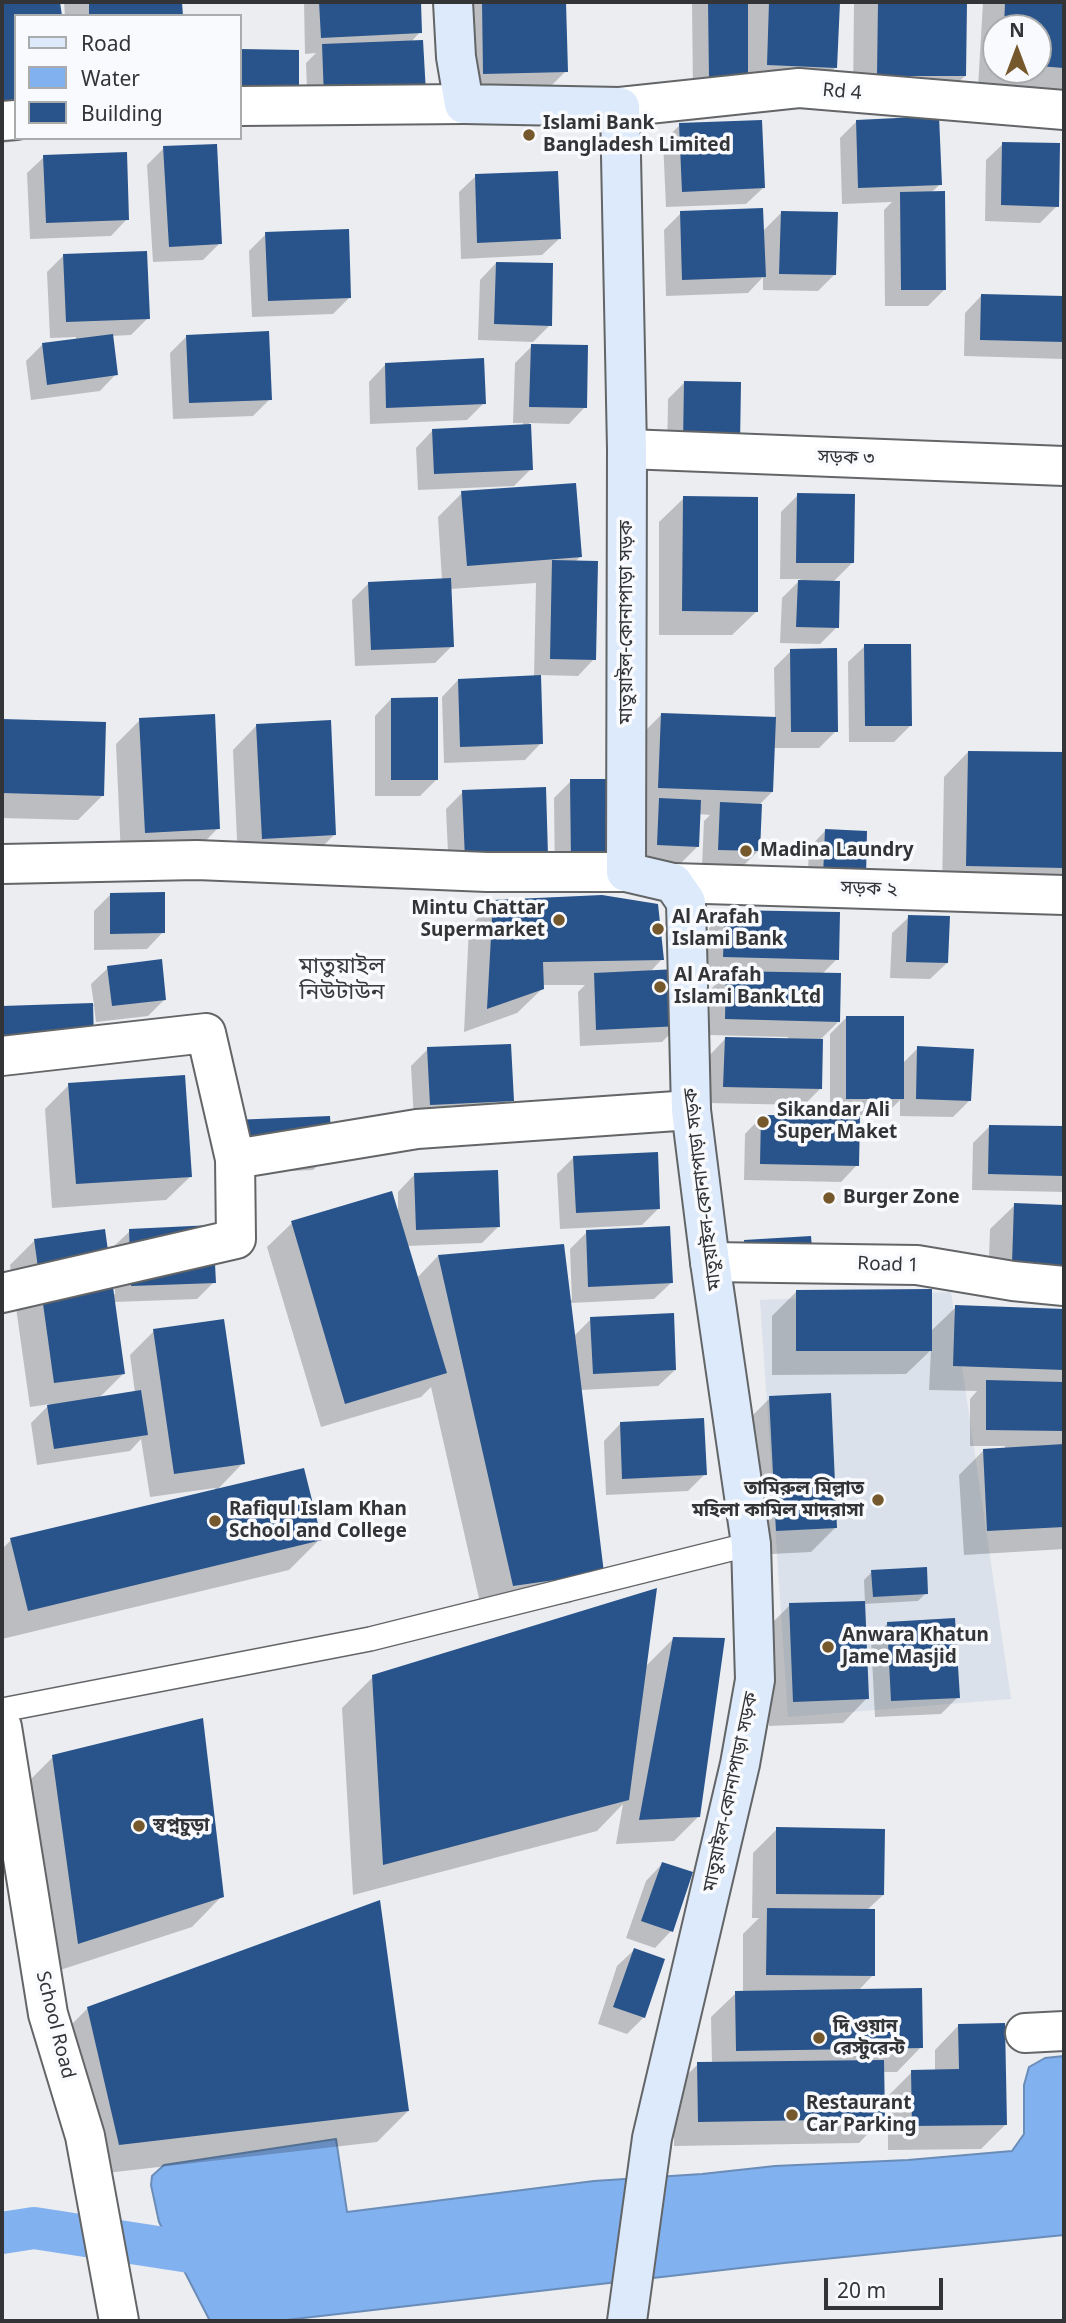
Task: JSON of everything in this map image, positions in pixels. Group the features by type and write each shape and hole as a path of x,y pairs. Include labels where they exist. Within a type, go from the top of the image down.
{"main road":[{"path":"453,2 456,57 464,104 620,107"},
{"name":"মাতুয়াইল-কোনাপাড়া সড়ক","path":"620,107 627,449 626,872"},
{"path":"626,872 673,883"},
{"name":"মাতুয়াইল-কোনাপাড়া সড়ক","path":"627,2314 652,2138 740,1764 755,1680 751,1544 691,1110 686,902 673,883"}],"street":[{"name":"Rd 4","path":"620,107 799,88 1064,110"},
{"path":"242,106 464,104"},
{"name":"সড়ক ৩","path":"627,449 1064,466"},
{"path":"2,864 197,860 487,872 626,872"},
{"name":"সড়ক ২","path":"673,883 1064,895"},
{"path":"2,1056 206,1033 235,1159 236,1240 2,1293"},
{"path":"235,1159 417,1129 691,1110"},
{"name":"Road 1","path":"710,1262 917,1265 1013,1281 1064,1286"},
{"name":"School Road","path":"2,1727 5,1768 48,2014 85,2136 119,2321"},
{"path":"1025,2033 1064,2031"}],"lane":[{"path":"2,1710 370,1639 751,1544"}],"shaded area":[{"name":"তামিরুল মিল্লাত মহিলা কামিল মাদরাসা","path":"951,1292 1011,1699 788,1717 760,1300"}],"water":[{"path":"1064,2056 1064,2235 784,2263 277,2321 210,2321 159,2222 151,2185 152,2176 164,2165 336,2139 347,2212 594,2181 1012,2151 1024,2134 1024,2085 1029,2067 1045,2058"}],"building":[{"path":"2,2 60,2 62,14 14,14 14,115 2,117"},
{"path":"89,2 182,2 183,14 89,14"},
{"path":"319,2 421,2 422,33 321,38"},
{"path":"482,2 566,2 568,72 483,74"},
{"path":"708,2 748,2 748,78 709,78"},
{"path":"769,2 840,2 837,68 767,65"},
{"path":"878,2 967,2 966,76 877,76"},
{"path":"1005,2 1064,2 1064,68 1052,67 1052,14 1005,14"},
{"path":"423,40 426,93 324,98 322,44"},
{"path":"242,49 299,50 299,97 242,96"},
{"path":"939,116 942,185 858,188 856,120"},
{"path":"762,120 765,188 682,192 679,123"},
{"path":"1002,142 1060,143 1059,207 1001,205"},
{"path":"217,144 222,244 169,247 163,146"},
{"path":"127,152 129,220 46,223 43,155"},
{"path":"558,171 561,239 477,243 475,174"},
{"path":"945,191 946,290 901,290 900,192"},
{"path":"763,208 766,277 682,280 680,211"},
{"path":"781,211 838,212 836,275 779,274"},
{"path":"349,229 351,298 268,301 265,232"},
{"path":"147,251 150,319 66,322 63,254"},
{"path":"496,262 553,263 552,326 494,324"},
{"path":"981,294 1064,296 1064,342 980,340"},
{"path":"269,331 272,400 189,403 186,335"},
{"path":"113,334 118,375 47,385 42,343"},
{"path":"531,344 588,345 587,408 529,407"},
{"path":"484,358 486,404 386,408 385,363"},
{"path":"684,381 741,382 740,445 683,444"},
{"path":"531,424 533,470 434,474 432,429"},
{"path":"576,483 582,557 467,566 461,491"},
{"path":"797,493 855,494 854,563 796,563"},
{"path":"683,496 758,497 758,612 682,611"},
{"path":"552,560 598,561 596,660 550,659"},
{"path":"451,578 454,647 371,650 368,582"},
{"path":"798,580 840,581 839,628 796,627"},
{"path":"864,644 911,644 912,726 865,726"},
{"path":"837,648 838,732 791,732 790,649"},
{"path":"541,675 543,744 460,747 458,679"},
{"path":"438,697 438,780 391,780 391,698"},
{"path":"661,713 776,717 773,792 658,788"},
{"path":"215,714 220,829 145,833 139,718"},
{"path":"2,719 106,722 104,796 2,793"},
{"path":"331,720 336,835 262,839 256,724"},
{"path":"968,751 1064,752 1064,868 966,866"},
{"path":"570,779 617,779 618,862 571,862"},
{"path":"546,787 548,856 465,859 462,790"},
{"path":"659,798 701,800 699,847 657,845"},
{"path":"720,802 762,804 760,851 718,850"},
{"path":"825,829 867,831 866,878 823,877"},
{"path":"165,892 165,933 110,934 110,893"},
{"path":"602,895 658,904 664,960 543,962 544,989 487,1009 493,900"},
{"path":"725,910 840,912 839,960 723,957"},
{"path":"908,915 950,916 948,963 906,962"},
{"path":"162,959 166,1000 112,1006 107,966"},
{"path":"678,969 681,1026 596,1030 594,973"},
{"path":"726,971 841,973 840,1022 725,1019"},
{"path":"93,1003 94,1041 2,1044 2,1006"},
{"path":"846,1016 904,1016 904,1099 846,1099"},
{"path":"725,1037 823,1039 822,1089 723,1087"},
{"path":"511,1044 514,1101 430,1105 427,1047"},
{"path":"917,1046 974,1049 971,1101 916,1099"},
{"path":"185,1075 192,1177 76,1184 68,1083"},
{"path":"761,1115 860,1116 859,1166 760,1164"},
{"path":"330,1116 332,1154 234,1158 233,1120"},
{"path":"989,1125 1064,1126 1064,1176 988,1174"},
{"path":"658,1152 660,1209 576,1213 573,1156"},
{"path":"498,1170 500,1227 416,1230 414,1173"},
{"path":"392,1191 447,1373 345,1404 291,1221"},
{"path":"1014,1203 1064,1205 1064,1266 1012,1264"},
{"path":"213,1225 216,1283 131,1286 129,1229"},
{"path":"670,1226 673,1283 588,1287 586,1230"},
{"path":"105,1229 125,1374 54,1383 34,1239"},
{"path":"811,1236 813,1260 746,1264 744,1240"},
{"path":"564,1244 604,1573 513,1586 438,1255"},
{"path":"932,1289 932,1351 796,1351 796,1290"},
{"path":"955,1305 1064,1309 1064,1370 953,1366"},
{"path":"674,1313 676,1370 593,1374 590,1317"},
{"path":"224,1319 245,1464 174,1474 153,1329"},
{"path":"986,1380 1064,1382 1064,1431 986,1430"},
{"path":"141,1390 148,1435 54,1449 47,1405"},
{"path":"831,1393 837,1528 776,1531 769,1396"},
{"path":"704,1418 707,1475 622,1479 620,1422"},
{"path":"1064,1444 1064,1527 987,1531 983,1449"},
{"path":"304,1468 322,1540 28,1611 10,1538"},
{"path":"927,1567 928,1594 873,1597 871,1570"},
{"path":"657,1588 629,1800 383,1865 372,1675"},
{"path":"865,1601 869,1699 793,1702 789,1603"},
{"path":"955,1618 960,1698 891,1701 887,1622"},
{"path":"673,1637 725,1638 700,1817 639,1820"},
{"name":"স্বপ্নচুড়া","path":"203,1718 224,1897 78,1944 52,1755"},
{"path":"776,1827 885,1829 884,1895 776,1894"},
{"path":"662,1862 693,1872 673,1932 641,1921"},
{"path":"380,1900 409,2111 119,2145 87,2007"},
{"path":"767,1908 875,1909 875,1976 766,1975"},
{"path":"634,1948 665,1959 645,2018 613,2007"},
{"path":"922,1988 923,2048 736,2051 735,1991"},
{"path":"1005,2023 1007,2125 912,2126 911,2070 959,2069 958,2024"},
{"path":"884,2060 885,2119 698,2122 697,2062"}],"waterway":[{"path":"2,2233 34,2228 229,2258"}],"place":[{"name":"Islami Bank Bangladesh Limited","path":"529,135"},
{"name":"Madina Laundry","path":"746,851"},
{"name":"Mintu Chattar Supermarket","path":"559,920"},
{"name":"Al Arafah Islami Bank","path":"658,929"},
{"name":"Al Arafah Islami Bank Ltd","path":"660,987"},
{"name":"Sikandar Ali Super Maket","path":"763,1122"},
{"name":"Burger Zone","path":"829,1198"},
{"name":"তামিরুল মিল্লাত মহিলা কামিল মাদরাসা","path":"878,1500"},
{"name":"Rafiqul Islam Khan School and College","path":"215,1521"},
{"name":"Anwara Khatun Jame Masjid","path":"828,1647"},
{"name":"স্বপ্নচুড়া","path":"139,1826"},
{"name":"দি ওয়ান রেস্টুরেন্ট","path":"819,2038"},
{"name":"Restaurant Car Parking","path":"792,2115"}],"district":[{"name":"মাতুয়াইল নিউটাউন","path":"342,979"}]}
